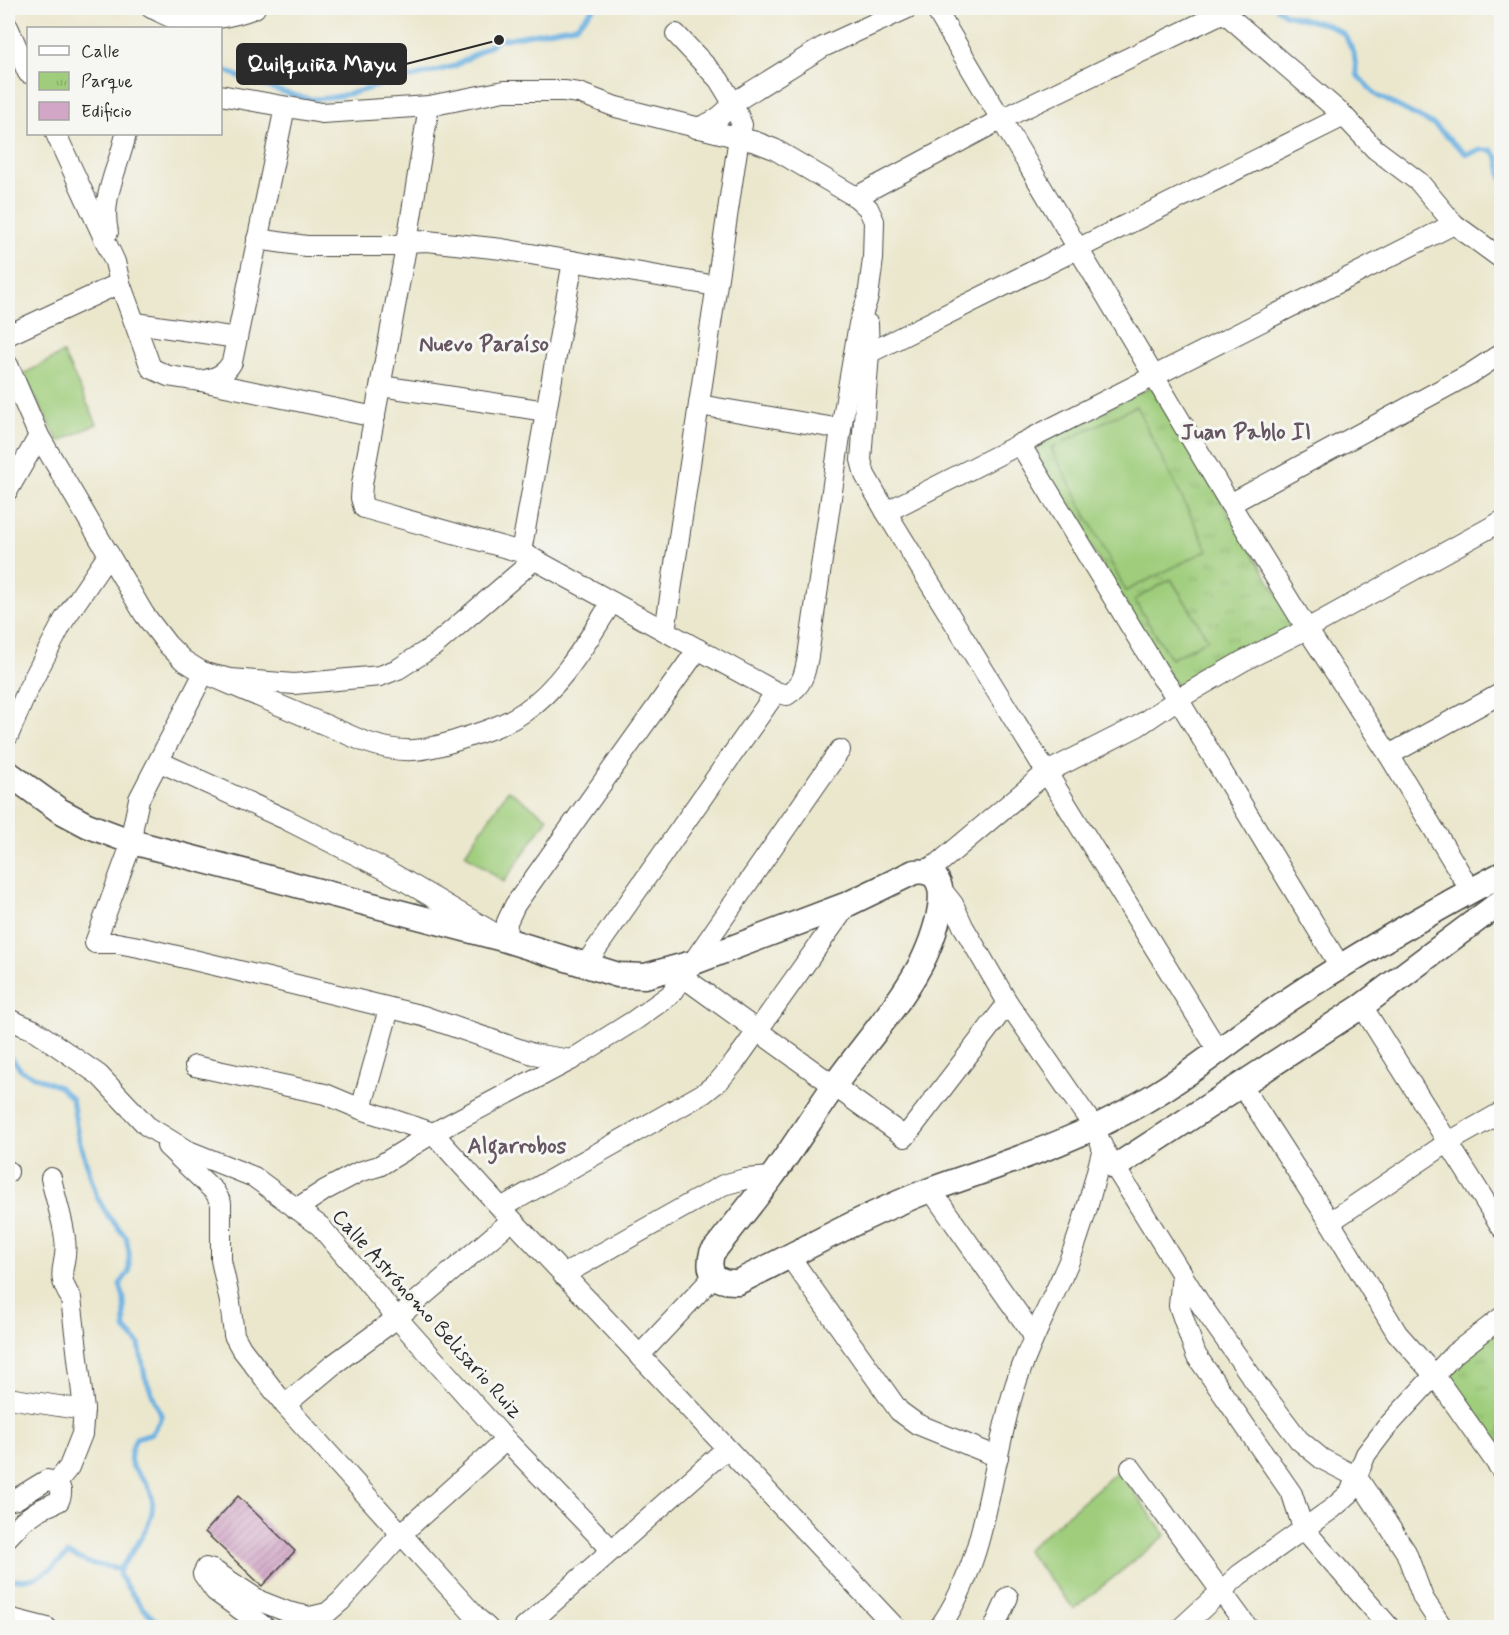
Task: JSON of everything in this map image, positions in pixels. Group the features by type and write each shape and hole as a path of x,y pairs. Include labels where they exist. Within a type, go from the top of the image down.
{"street":[{"path":"151,8 187,21 241,14 255,8"},
{"path":"696,128 712,123 733,104 823,47 908,8"},
{"path":"935,8 1230,504 1307,629 1389,755 1471,891"},
{"path":"856,197 1000,120 1221,10 1344,116 1375,150 1419,182 1454,224 1502,260"},
{"path":"185,27 206,18"},
{"path":"8,27 27,71"},
{"path":"664,631 742,125 719,80 676,34"},
{"path":"222,95 322,113 429,106 504,92 579,93 616,107 739,137 774,149 856,197 868,208 874,221 875,232 868,297 868,353 861,460 866,475 886,512 1219,1052"},
{"path":"429,106 407,242 362,484 361,498 364,508 528,556 776,692 787,694 797,688 803,678 841,429 859,324 868,297"},
{"path":"201,381 219,377 228,370 232,362 285,107"},
{"path":"868,353 1344,116"},
{"path":"56,135 115,262"},
{"path":"126,135 104,211 120,283 151,368 168,376 375,417"},
{"path":"886,512 1454,224"},
{"path":"257,239 306,246 394,246 407,242 428,241 502,249 716,286"},
{"path":"204,673 231,680 294,684 380,676 398,669 434,645 528,556 546,411 573,261"},
{"path":"8,335 120,283"},
{"path":"136,323 237,338"},
{"path":"1230,504 1470,374 1502,353"},
{"path":"8,365 39,436 144,614 167,644 183,660 204,673 363,741 393,750 423,750 501,725 524,712 546,694 568,669 612,602"},
{"path":"381,386 546,411"},
{"path":"699,405 841,429"},
{"path":"8,490 39,436"},
{"path":"1020,444 1341,968"},
{"path":"931,878 939,863 1047,772 1138,726 1178,699 1243,661 1307,629 1502,521"},
{"path":"8,736 27,688 64,620 109,554"},
{"path":"507,940 507,922 515,905 698,649"},
{"path":"204,673 139,799 132,842 95,943 139,947 423,1016 533,1054 570,1060"},
{"path":"585,965 776,692"},
{"path":"1389,755 1502,693"},
{"path":"296,1209 325,1190 359,1172 378,1166 433,1133 570,1060 635,1020 670,995 840,750"},
{"path":"160,762 285,819 388,871 507,940"},
{"path":"8,773 59,810 87,825 132,842 507,940 618,975 638,976 687,970 848,904 914,873 931,878 953,904 963,926 1008,1002 1104,1147 1199,1302 1299,1440 1322,1459 1357,1477 1406,1551 1424,1598 1443,1628"},
{"path":"939,1628 967,1575 1015,1387 1087,1211 1104,1147 1143,1102 1219,1052 1283,1004 1403,929 1502,874"},
{"path":"931,878 941,900 940,914 921,962 911,981 772,1176 712,1253 709,1264 714,1276 725,1282 738,1282 887,1208 931,1190 982,1173 1104,1147 1241,1084 1362,1006 1500,906"},
{"path":"285,1405 334,1364 397,1318 506,1214 704,1093 719,1081 848,904"},
{"path":"687,970 757,1030 905,1137 1008,1002"},
{"path":"1362,1006 1502,1228"},
{"path":"361,1109 389,1009"},
{"name":"Calle Astrónomo Belisario Ruiz","path":"8,1019 33,1030 99,1075 147,1126 186,1150 254,1177 320,1226 397,1318 506,1440 612,1550"},
{"path":"195,1066 325,1094 361,1109 433,1133 563,1275 896,1628"},
{"path":"1241,1084 1330,1222 1397,1333 1435,1376 1502,1471"},
{"path":"1330,1222 1447,1143 1502,1112"},
{"path":"147,1126 215,1192 220,1203 221,1260 234,1335 241,1348 285,1405 400,1535 488,1628"},
{"path":"563,1275 723,1185 745,1179 772,1176"},
{"path":"51,1179 66,1240 61,1274 63,1286 71,1298 84,1410 82,1434 69,1467 57,1482"},
{"path":"931,1190 1034,1336"},
{"path":"790,1257 899,1411 917,1424 998,1457"},
{"path":"1182,1274 1179,1306 1196,1355 1292,1494 1303,1528 1390,1628"},
{"path":"639,1356 714,1276"},
{"path":"1181,1628 1239,1575 1333,1508 1350,1493 1366,1454 1386,1428 1454,1354 1502,1317"},
{"path":"8,1398 84,1410"},
{"path":"266,1628 215,1591 203,1574 206,1568 213,1570 260,1602 310,1617 327,1613 341,1601 400,1535 506,1440"},
{"path":"524,1628 726,1449"},
{"path":"1131,1468 1248,1628"},
{"path":"8,1501 16,1499 47,1480 57,1482 61,1489 62,1496 59,1501 39,1510 23,1521 8,1537"},
{"path":"994,1628 1008,1597"},
{"path":"541,1628 540,1619 547,1607"},
{"path":"8,1618 47,1628"}],"green space":[{"path":"63,353 97,424 59,442 23,374"},
{"path":"1152,386 1290,615 1289,628 1185,687 1176,686 1036,458 1037,449 1042,442"},
{"path":"1136,406 1208,550 1126,591 1051,448"},
{"path":"1171,579 1208,639 1171,659 1134,600"},
{"path":"508,790 548,818 504,882 465,854"},
{"path":"1501,1325 1501,1457 1445,1379 1459,1359"},
{"path":"1118,1471 1166,1535 1074,1609 1026,1550"}],"building":[{"path":"238,1496 295,1551 262,1586 205,1532"}],"waterway":[{"path":"386,84 455,66 499,40 576,26 594,8"},
{"path":"1277,8 1285,14 1328,25 1344,34 1354,53 1357,75 1376,95 1434,125 1466,154 1492,150 1498,158 1502,179"},
{"path":"222,68 266,86 313,99 338,96 378,86"},
{"path":"8,1054 22,1071 59,1087 72,1099 78,1136 97,1197 108,1216 126,1237 129,1272 120,1284 124,1299 125,1329 139,1344 145,1377 162,1417 152,1433 136,1438 132,1450 130,1459 132,1466 149,1488 153,1506 148,1526 120,1569"},
{"path":"8,1580 27,1579 41,1575 68,1554 89,1563 120,1569 119,1575 140,1605 168,1628"}],"place":[{"name":"Quilquiña Mayu","path":"499,40"}],"district":[{"name":"Nuevo Paraíso","path":"484,345"},
{"name":"Juan Pablo II","path":"1246,433"},
{"name":"Algarrobos","path":"517,1147"}]}
